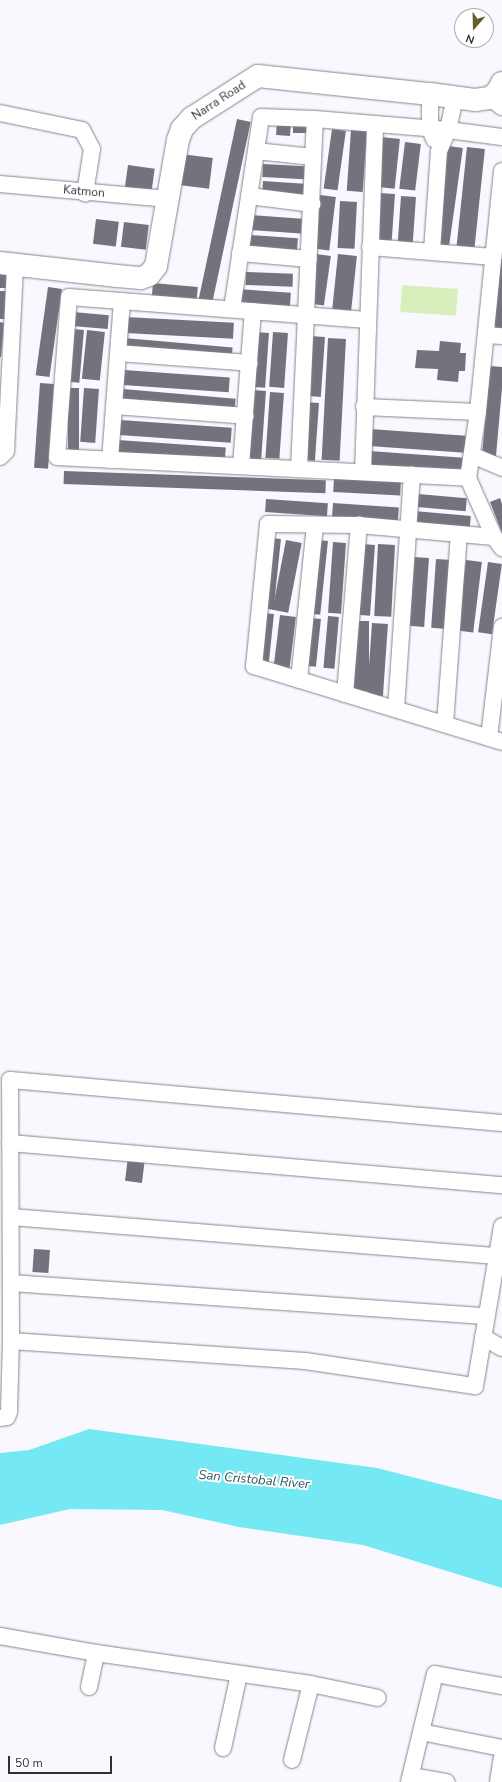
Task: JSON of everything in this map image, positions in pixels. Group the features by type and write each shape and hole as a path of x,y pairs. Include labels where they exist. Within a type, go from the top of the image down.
{"main road":[{"name":"Narra Road","path":"7,263 117,276 146,277 156,266 178,140 187,122 254,78 263,76 475,100 498,96"}],"street":[{"path":"430,94 430,129 439,151"},
{"path":"432,251 439,151 448,130 455,97"},
{"path":"0,113 82,130 92,149 86,193"},
{"path":"232,310 261,117 315,119 448,130 502,137"},
{"path":"299,469 315,119"},
{"path":"363,472 367,320 375,124"},
{"path":"256,151 313,157"},
{"path":"498,543 468,478 478,412 502,171"},
{"name":"Katmon","path":"0,184 86,193 168,199"},
{"path":"249,196 312,204"},
{"path":"370,247 494,257"},
{"path":"240,253 309,258"},
{"path":"0,457 6,451 7,263"},
{"path":"367,320 69,297 58,458 468,478"},
{"path":"110,460 122,301"},
{"path":"241,466 253,311"},
{"path":"486,335 502,336"},
{"path":"118,353 250,363"},
{"path":"114,406 246,416"},
{"path":"364,407 478,412"},
{"path":"472,455 502,468"},
{"path":"396,710 412,475"},
{"path":"498,543 459,535 408,528 359,525 268,524 254,666 495,740 502,627"},
{"path":"299,680 315,525"},
{"path":"345,694 359,525"},
{"path":"445,724 459,535"},
{"path":"0,1418 7,1417 9,1412 11,1341 10,1080 502,1123"},
{"path":"10,1143 502,1185"},
{"path":"11,1217 497,1256"},
{"path":"11,1341 304,1361 475,1386 485,1316 502,1226"},
{"path":"11,1283 485,1316"},
{"path":"483,1337 502,1348"},
{"path":"0,1636 96,1653 311,1684 378,1698"},
{"path":"89,1687 96,1653"},
{"path":"223,1748 239,1674"},
{"path":"446,1782 410,1779 434,1674 502,1686"},
{"path":"292,1760 311,1684"},
{"path":"421,1732 502,1748"},
{"path":"498,1782 502,1758"}],"green space":[{"path":"402,285 458,289 456,316 400,312"}],"water":[{"name":"San Cristobal River","path":"89,1429 377,1468 502,1500 502,1588 363,1545 239,1527 162,1510 70,1509 0,1525 0,1453 29,1450"}],"building":[{"path":"237,119 251,122 212,302 199,299"},
{"path":"277,121 291,122 290,136 276,135"},
{"path":"293,123 309,124 308,133 293,133"},
{"path":"332,129 346,131 338,190 324,188"},
{"path":"351,130 367,131 363,192 347,191"},
{"path":"381,137 400,139 395,189 376,187"},
{"path":"405,142 421,144 415,191 399,189"},
{"path":"448,146 463,148 449,247 434,245"},
{"path":"467,147 485,149 475,247 457,245"},
{"path":"181,154 213,158 209,189 177,185"},
{"path":"263,164 305,166 304,179 262,177"},
{"path":"128,165 155,169 152,192 125,188"},
{"path":"263,181 304,184 303,198 262,195"},
{"path":"379,193 395,194 392,243 376,242"},
{"path":"320,195 336,197 329,251 313,249"},
{"path":"401,196 416,197 413,244 398,243"},
{"path":"340,201 357,202 355,249 338,248"},
{"path":"502,213 502,331 490,330"},
{"path":"250,215 302,219 301,234 249,230"},
{"path":"96,219 119,222 116,247 93,244"},
{"path":"124,222 149,225 146,250 121,247"},
{"path":"250,235 298,238 297,252 249,249"},
{"path":"316,254 331,256 324,306 309,304"},
{"path":"338,254 357,256 351,311 332,309"},
{"path":"246,272 293,274 293,287 246,285"},
{"path":"0,273 8,273 8,288 0,288"},
{"path":"153,283 198,287 197,301 152,297"},
{"path":"48,287 62,289 49,377 36,375"},
{"path":"237,289 291,293 290,307 236,303"},
{"path":"0,291 6,291 5,319 0,319"},
{"path":"73,312 109,315 108,329 72,326"},
{"path":"126,317 234,323 233,339 125,333"},
{"path":"0,322 4,323 1,357 0,357"},
{"path":"73,329 84,330 79,383 68,382"},
{"path":"87,330 105,332 100,381 82,379"},
{"path":"255,332 269,333 265,388 251,387"},
{"path":"273,332 288,333 284,388 269,387"},
{"path":"310,336 325,337 321,397 306,396"},
{"path":"124,338 233,347 231,360 123,351"},
{"path":"328,338 346,339 340,461 322,460"},
{"path":"440,341 461,343 460,353 466,353 465,371 459,371 458,382 437,380 438,369 415,368 417,350 439,351"},
{"path":"490,366 502,367 502,388 496,456 482,455"},
{"path":"124,370 230,377 229,392 123,385"},
{"path":"40,383 54,384 48,469 34,468"},
{"path":"68,388 79,388 79,450 68,450"},
{"path":"84,388 99,389 95,443 80,442"},
{"path":"123,389 236,399 235,411 122,401"},
{"path":"253,390 266,391 261,462 248,461"},
{"path":"270,392 284,393 279,459 265,458"},
{"path":"305,402 319,403 315,461 301,460"},
{"path":"120,420 232,428 231,443 119,435"},
{"path":"370,429 466,436 465,453 369,446"},
{"path":"118,440 226,448 225,461 117,453"},
{"path":"369,451 464,458 463,474 368,467"},
{"path":"64,471 326,480 325,493 64,484"},
{"path":"334,478 401,482 400,495 333,492"},
{"path":"418,494 467,498 466,511 417,507"},
{"path":"500,498 502,504 502,533 490,502"},
{"path":"266,499 328,503 327,516 265,512"},
{"path":"333,503 399,508 398,522 332,517"},
{"path":"414,511 471,516 470,529 413,524"},
{"path":"271,538 281,539 274,610 264,609"},
{"path":"286,540 302,543 288,613 272,610"},
{"path":"318,540 328,541 320,615 310,614"},
{"path":"333,542 346,543 341,614 328,613"},
{"path":"362,544 375,545 370,616 357,615"},
{"path":"378,544 395,545 391,617 374,616"},
{"path":"414,557 429,558 424,627 409,626"},
{"path":"436,559 452,560 447,629 431,628"},
{"path":"466,560 482,562 473,632 457,630"},
{"path":"488,562 502,564 492,634 478,632"},
{"path":"264,613 274,614 268,667 258,666"},
{"path":"280,615 296,617 290,669 274,667"},
{"path":"328,616 339,617 334,669 323,668"},
{"path":"311,618 321,619 316,667 306,666"},
{"path":"354,621 369,621 369,691 354,691"},
{"path":"372,623 388,624 383,696 367,695"},
{"path":"128,1157 145,1159 142,1183 125,1181"},
{"path":"34,1249 50,1250 48,1273 32,1272"}]}
